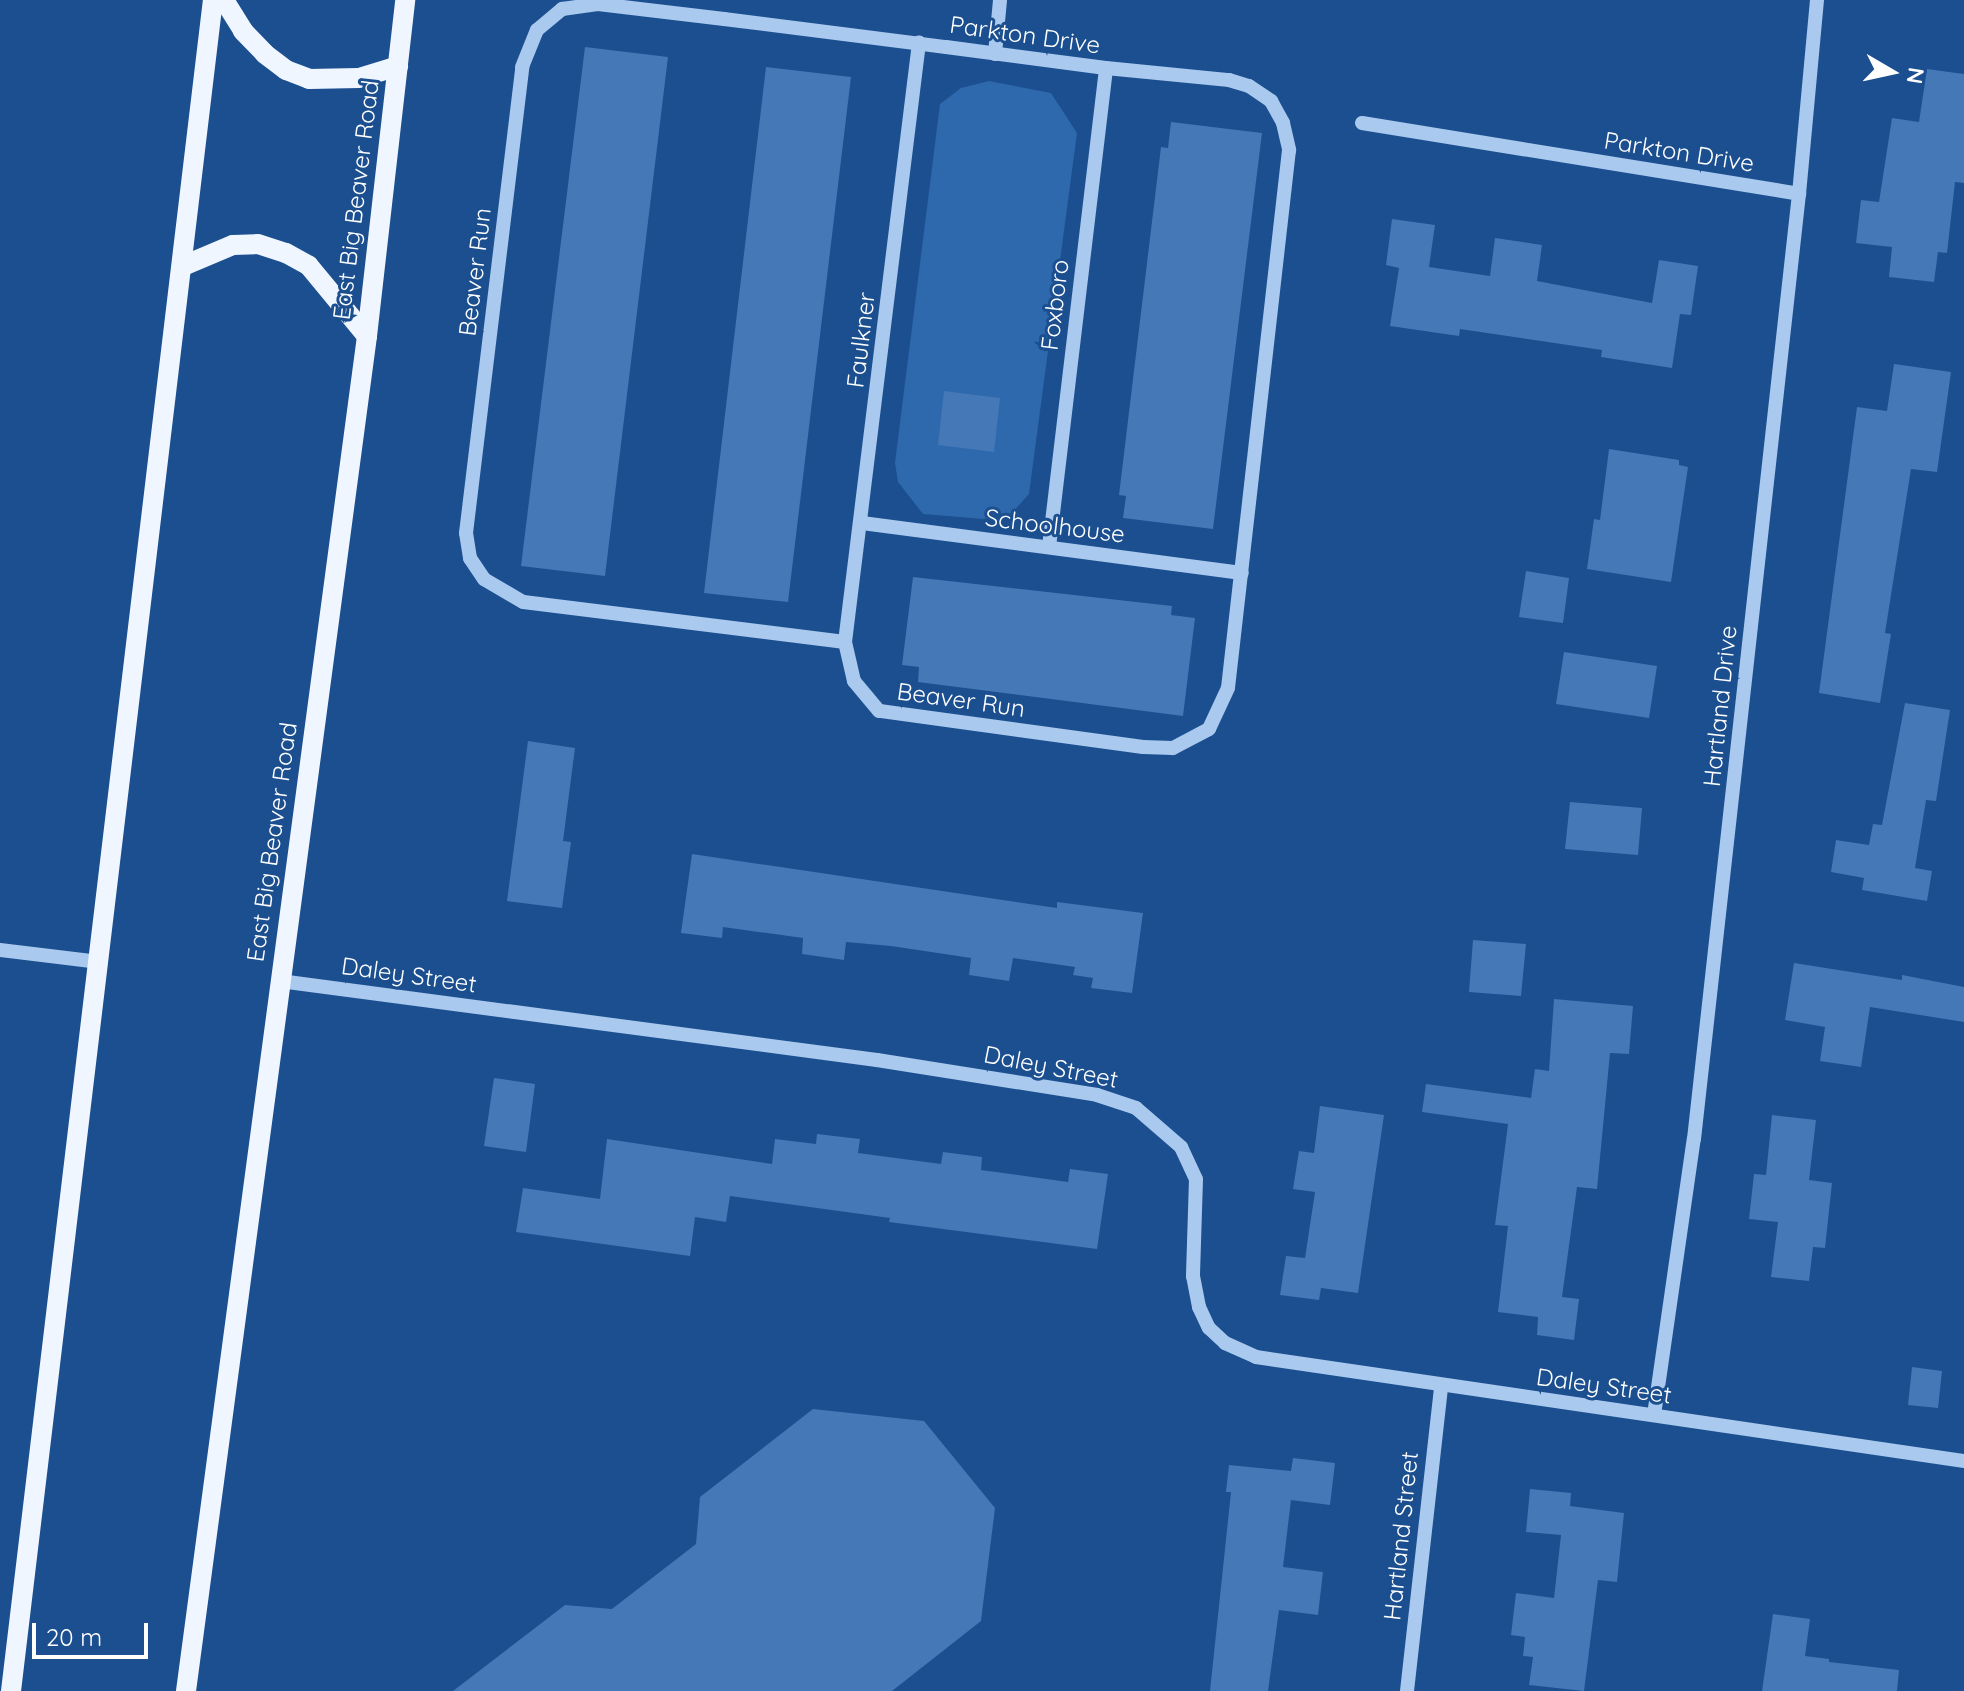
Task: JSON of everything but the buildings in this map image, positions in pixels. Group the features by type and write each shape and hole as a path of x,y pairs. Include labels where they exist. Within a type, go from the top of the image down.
{"main road":[{"path":"11,1691 213,0"},
{"path":"224,0 243,31 265,54 286,70 309,79 359,78 398,66"},
{"name":"East Big Beaver Road","path":"186,1691 367,336 405,0"},
{"path":"183,266 233,245 258,244 286,253 309,266 367,336"}],"street":[{"path":"995,54 1000,0"},
{"name":"Hartland Drive","path":"1654,1415 1694,1139 1799,194 1817,0"},
{"name":"Parkton Drive","path":"537,30 562,9 598,4 1106,68 1229,80 1249,86 1271,101"},
{"name":"Beaver Run","path":"537,30 522,67 466,533 470,558 484,579 523,602 845,642 854,681 879,711 1173,748 1209,729 1228,688 1289,150 1283,123 1271,101"},
{"name":"Faulkner","path":"845,642 919,43"},
{"name":"Foxboro","path":"1049,547 1106,68"},
{"name":"Parkton Drive","path":"1362,123 1799,194"},
{"name":"Schoolhouse","path":"862,523 1242,573"},
{"path":"0,950 99,962"},
{"name":"Daley Street","path":"280,981 1000,1078 1097,1095 1136,1108 1181,1147 1196,1179 1193,1276 1199,1307 1209,1328 1225,1343 1256,1357 1964,1461"},
{"name":"Hartland Street","path":"1407,1691 1441,1386"}],"shaded area":[{"path":"989,81 1051,93 1077,133 1029,494 1012,513 983,519 923,514 898,482 895,463 940,104 961,88"}]}
